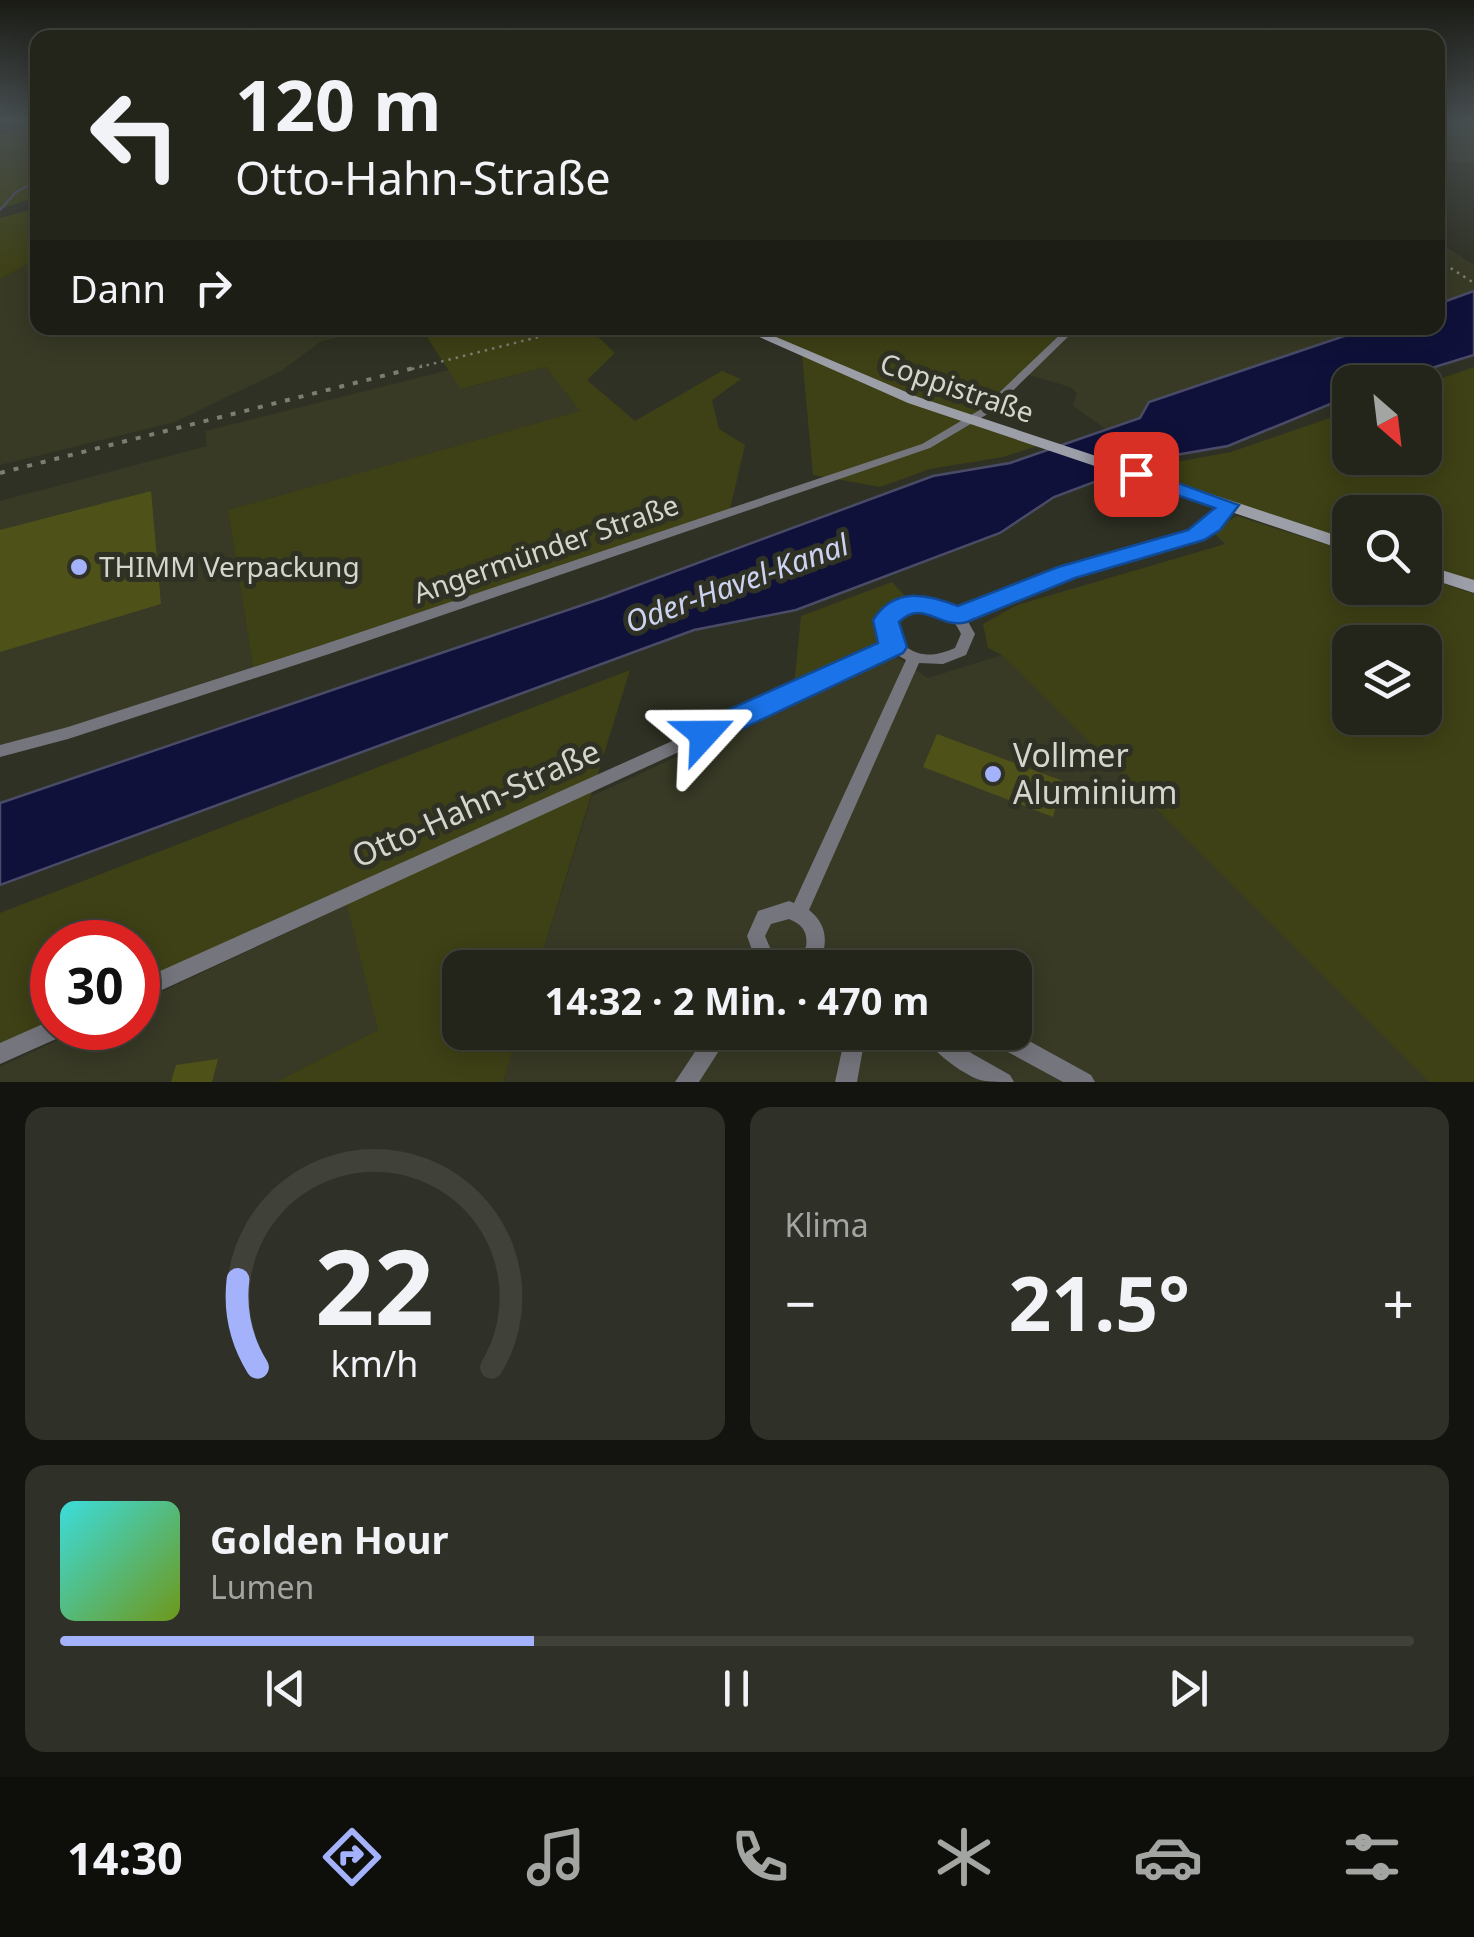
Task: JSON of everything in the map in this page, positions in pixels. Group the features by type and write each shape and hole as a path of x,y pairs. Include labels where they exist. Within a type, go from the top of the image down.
{"main road":[{"name":"Coppistraße","path":"761,335 875,386 1332,540"},
{"path":"1442,577 1474,587"}],"street":[{"name":"Angermünder Straße","path":"0,750 68,733 306,656 906,454 972,420 1064,335"},
{"path":"958,616 1040,582 1196,535 1212,525 1228,505"},
{"path":"924,602 958,616 968,634 962,651 941,660 914,658 894,647 887,638 886,620 900,606 924,602"},
{"name":"Otto-Hahn-Straße","path":"160,981 894,647"},
{"path":"799,912 914,658"},
{"path":"760,950 760,924 779,910 799,912 816,932 814,950"},
{"path":"0,1054 30,1041"},
{"path":"686,1082 708,1050"},
{"path":"846,1082 852,1050"},
{"path":"953,1050 1003,1082"},
{"path":"1024,1050 1084,1082"}],"shaded area":[{"path":"1445,246 1474,265 1474,291 1445,301"},
{"path":"30,263 30,335 346,335 320,342 281,371 175,422 0,465 0,279"},
{"path":"1062,335 1347,335 1149,402 1140,418 1107,430 1073,406 1077,393 1070,387 1026,374"},
{"path":"546,367 581,411 228,510 254,673 0,750 0,501 207,446 205,431 449,370 462,389"},
{"path":"1002,655 1429,1082 503,1082 513,1050 1032,1050 1032,950 543,950 592,796 895,656 928,678"},
{"path":"348,904 378,1030 276,1082 0,1082 0,1067 37,1050 160,1050 160,993"}],"green space":[{"path":"0,171 30,171 30,199 0,209"},
{"path":"30,210 30,263 0,279 0,218"},
{"path":"426,335 596,335 615,353 587,380 635,421 722,371 741,379 712,400 719,429 745,445 730,509 254,673 228,510 580,411 546,367 461,389"},
{"path":"760,335 1062,335 973,420 1044,444 1003,457 930,469 880,487 813,475 802,355"},
{"path":"1474,367 1474,584 1442,573 1442,495 1332,495 1332,536 1145,474 1159,465 1231,452 1332,417 1332,475 1442,475 1442,378"},
{"path":"1237,516 1332,546 1332,605 1442,605 1442,583 1474,594 1474,1082 1429,1082 1002,655 988,648 983,624 1017,605 1225,544 1212,531"},
{"path":"892,582 909,600 897,601 876,621 884,646 794,686 801,616"},
{"path":"630,670 543,950 442,950 442,1050 513,1050 503,1082 276,1082 378,1030 343,889 160,974 160,920 30,920 30,1033 0,1047 0,913"}],"water":[{"name":"Oder-Havel-Kanal","path":"1474,291 1474,355 1441,365 1332,365 1332,403 1228,446 1158,458 1054,497 1000,533 796,610 694,630 0,885 0,803 603,598 933,476 1010,463 1140,418 1149,402 1347,335 1445,335 1445,301"}],"building":[{"name":"THIMM Verpackung","path":"151,491 161,604 0,652 0,530"},
{"name":"Vollmer Aluminium","path":"937,734 1063,781 1053,817 923,767"},
{"path":"218,1059 212,1082 171,1082 176,1065"}],"waterway":[{"path":"0,210 16,192 30,185"}],"railway":[{"path":"1445,264 1474,283"},
{"path":"412,369 546,335"},
{"path":"0,473 422,366"}],"place":[{"name":"THIMM Verpackung","path":"79,567"},
{"name":"Vollmer Aluminium","path":"993,774"}],"route":[{"path":"704,734 894,647 884,628 891,612 900,606 911,602 936,604 958,616 1067,572 1131,551 1189,538 1212,525 1228,505 1136,474"}]}
